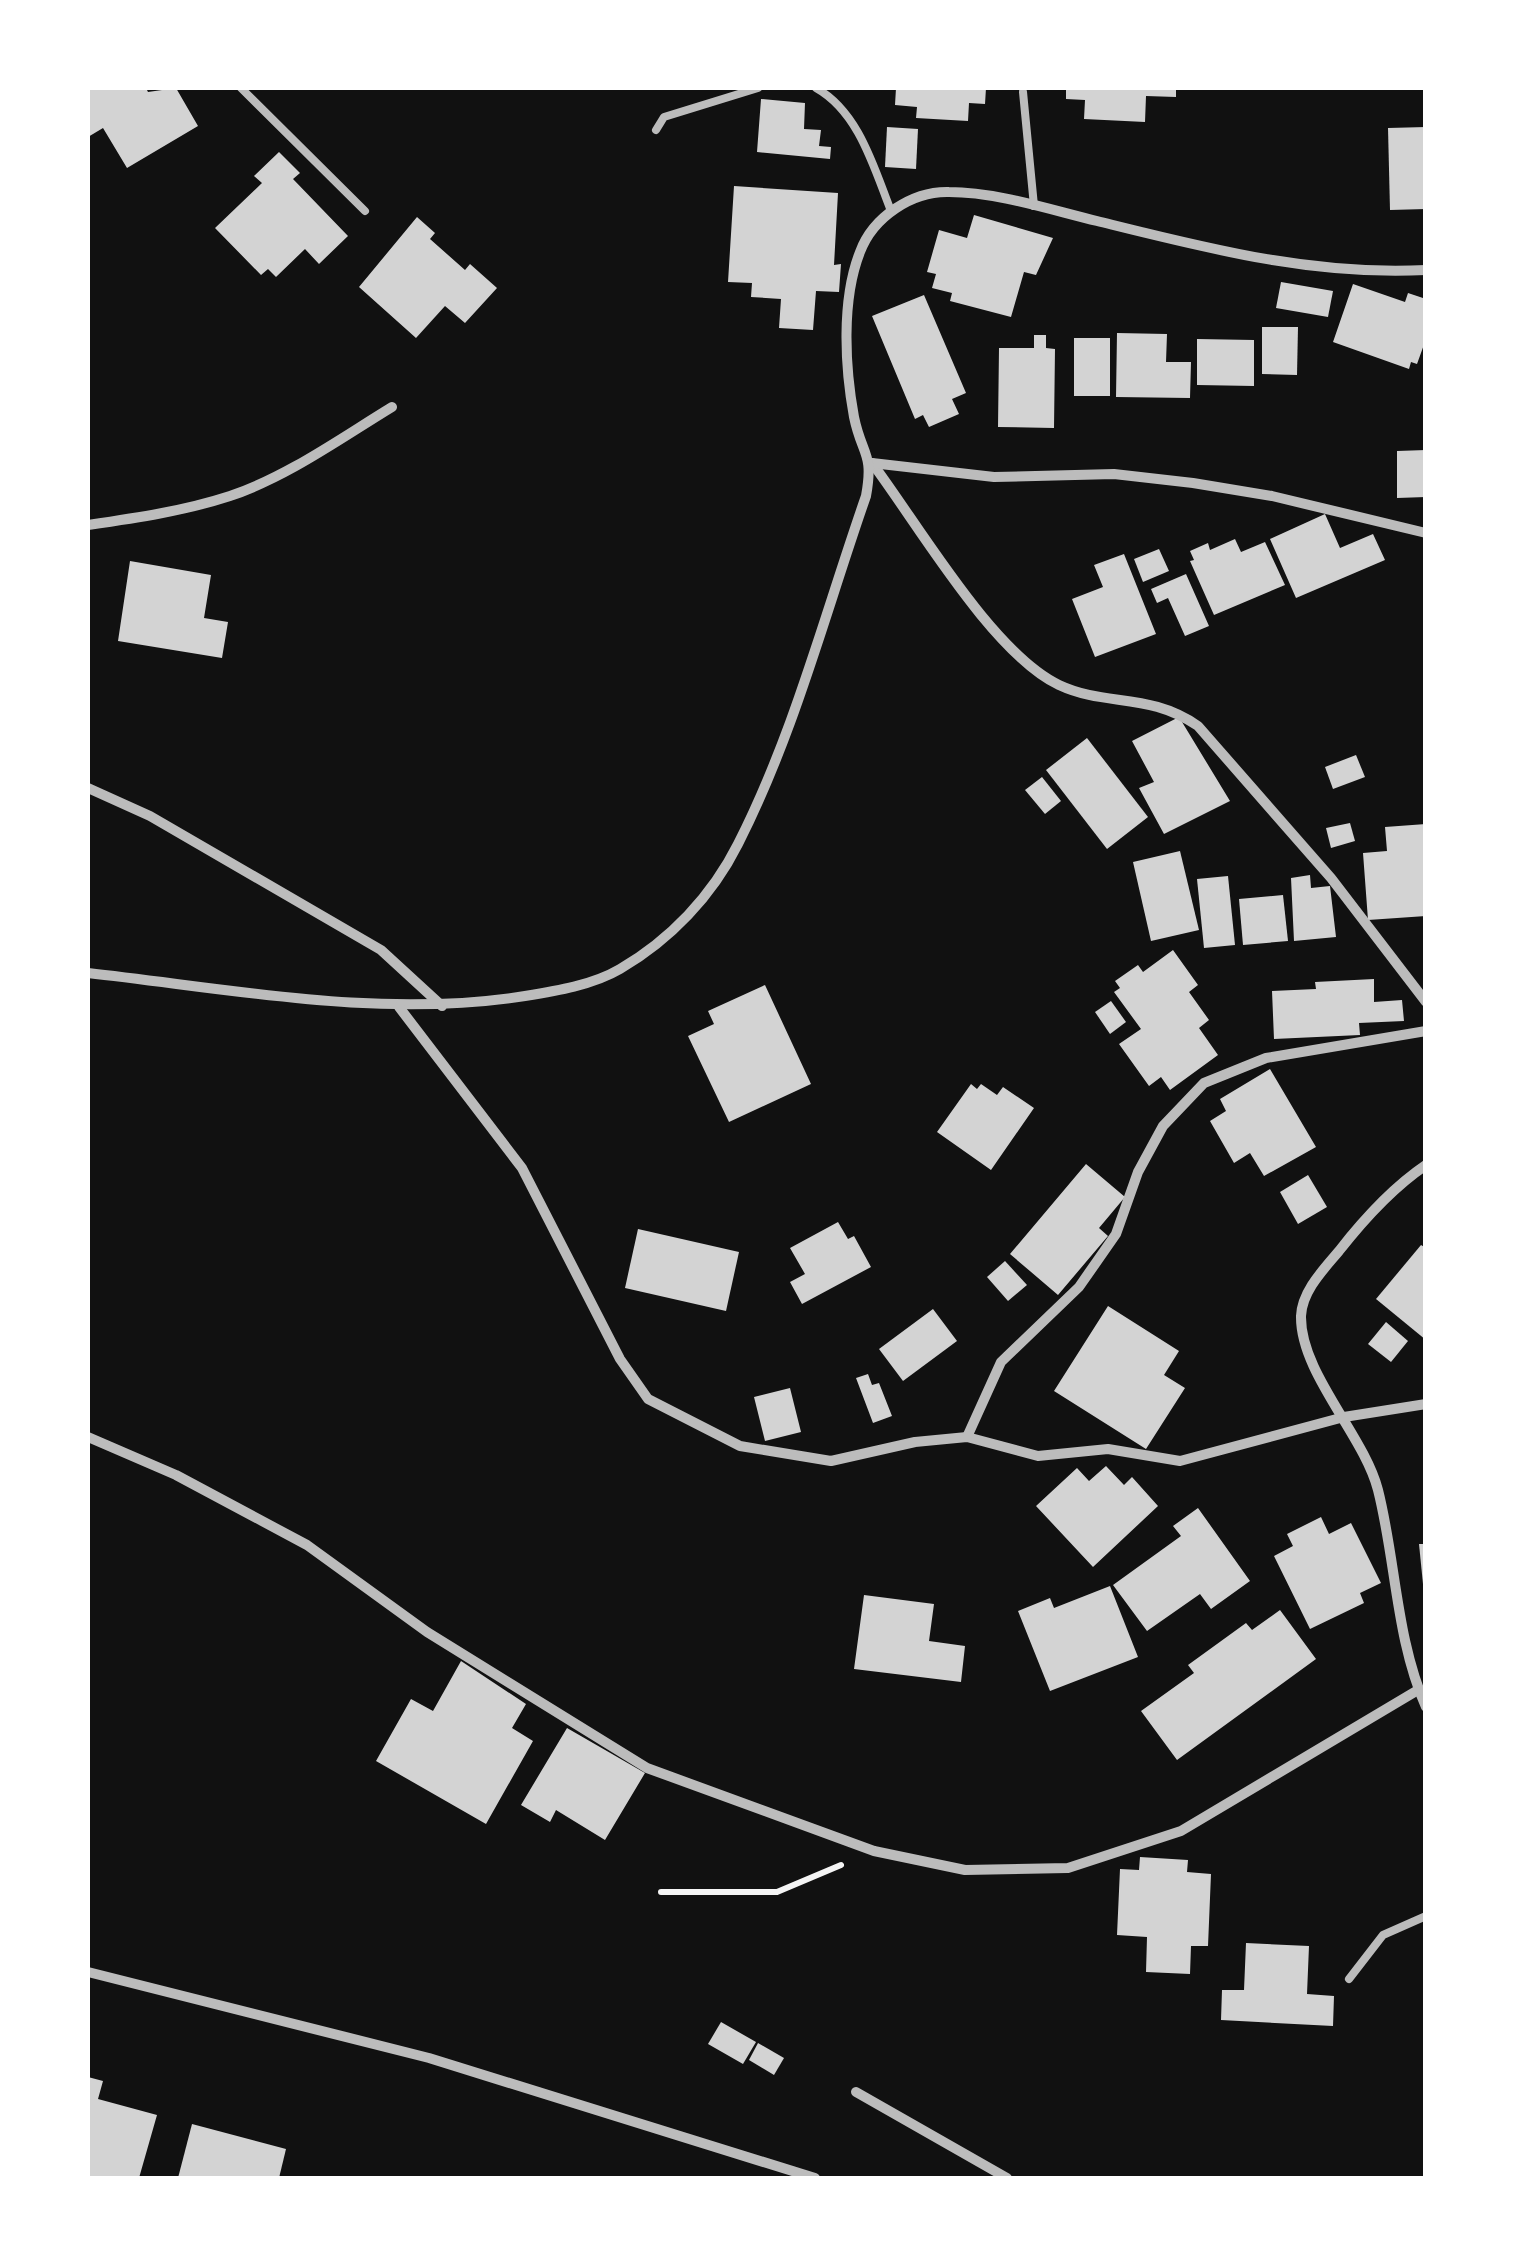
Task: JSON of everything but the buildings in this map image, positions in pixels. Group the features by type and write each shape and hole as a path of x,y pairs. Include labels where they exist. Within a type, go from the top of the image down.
{"street":[{"path":"1426,270 1340,271 1239,256 1034,206 949,192 915,197 891,211 860,252 850,303 847,379 858,436 872,463 1017,656 1059,685 1175,710 1198,726 1331,878 1426,1002"},
{"path":"88,525 166,514 234,494 312,456 392,408"},
{"path":"872,463 994,477 1114,474 1173,481 1272,496 1426,532"},
{"path":"88,973 399,1007 443,1006 555,991 617,971 680,928 736,848 784,745 866,496 872,463"},
{"path":"88,788 150,816 382,950 443,1006"},
{"path":"399,1007 522,1168 620,1359 648,1398 740,1446 830,1461 915,1442 967,1438 1038,1456 1108,1449 1180,1460 1344,1417 1426,1404"},
{"path":"967,1438 1001,1362 1078,1287 1116,1234 1138,1172 1163,1126 1204,1083 1266,1058 1426,1031"},
{"path":"1426,1165 1358,1226 1311,1286 1301,1314 1304,1338 1377,1487 1418,1690 1426,1707"},
{"path":"88,1437 176,1475 307,1545 428,1632 647,1768 874,1851 965,1870 1068,1868 1181,1831 1418,1690"},
{"path":"88,1972 428,2058 816,2178"},
{"path":"856,2092 1006,2178"}],"lane":[{"path":"241,88 365,211"},
{"path":"656,130 664,117 758,88"},
{"path":"816,88 828,94 864,142 891,211"},
{"path":"1023,92 1034,206"},
{"path":"1349,1979 1383,1935 1426,1916"}],"path":[{"path":"661,1892 777,1892 874,1851"}]}
